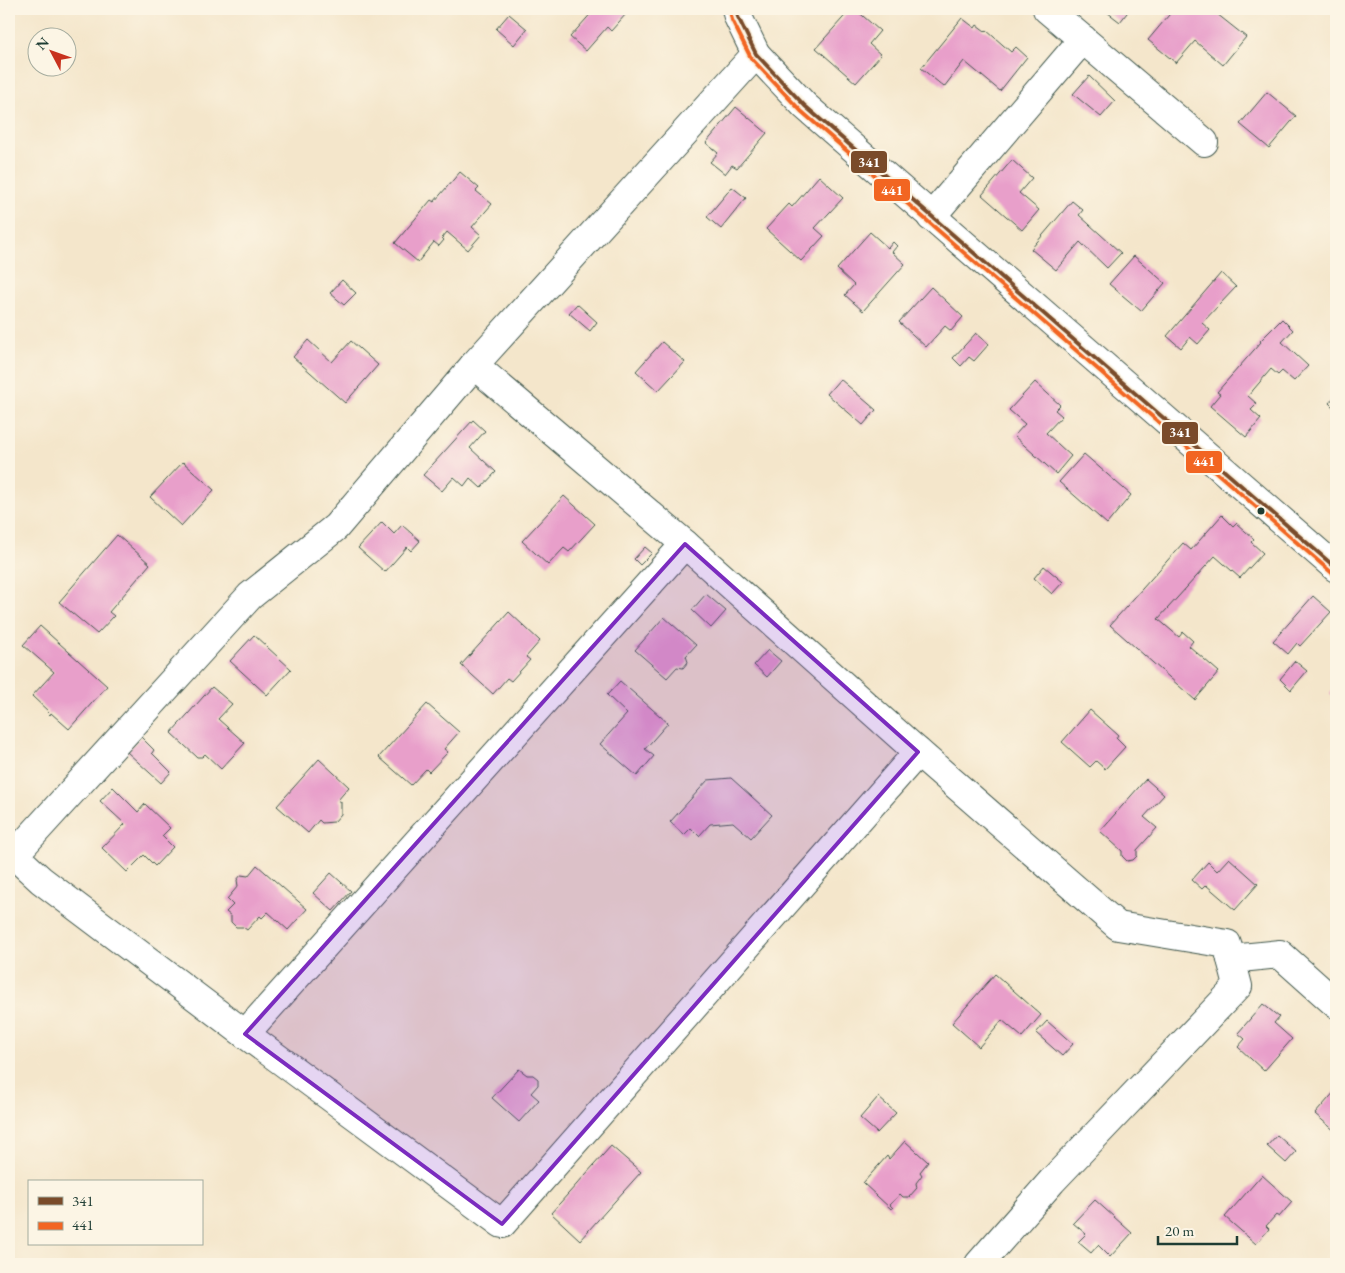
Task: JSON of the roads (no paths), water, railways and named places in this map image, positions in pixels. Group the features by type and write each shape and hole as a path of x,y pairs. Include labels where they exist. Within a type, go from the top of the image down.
{"street":[{"path":"736,9 756,54 805,106 1336,568"},
{"path":"1047,9 1204,142"},
{"path":"931,217 1083,39"},
{"path":"756,54 474,365 336,527 250,596 14,855 41,880 502,1224 918,752"},
{"path":"474,365 685,544 918,752 1118,926 1227,944 1238,986 1052,1181 979,1264"},
{"path":"245,1034 685,544"},
{"path":"1231,959 1280,954 1336,1004"}]}
